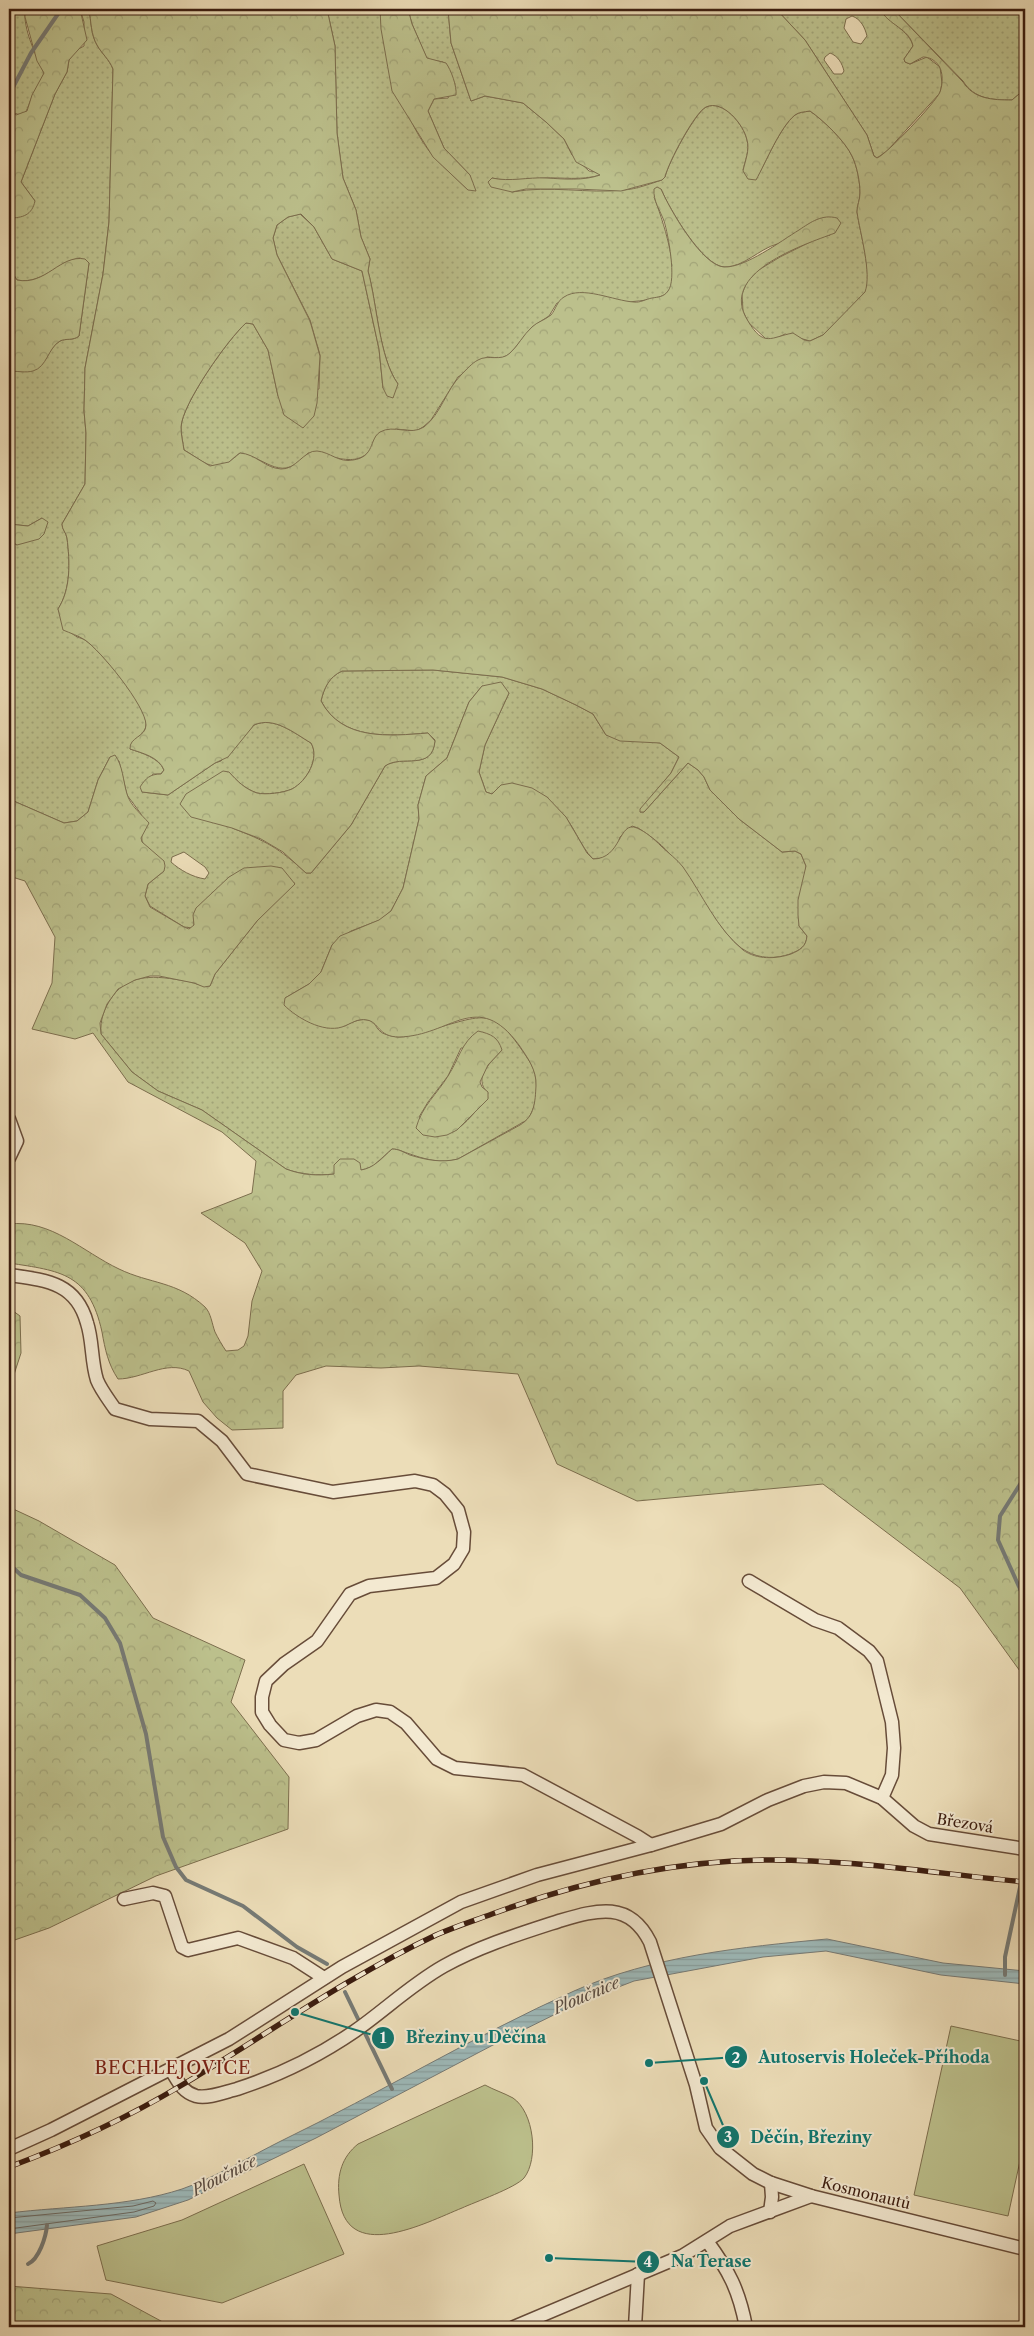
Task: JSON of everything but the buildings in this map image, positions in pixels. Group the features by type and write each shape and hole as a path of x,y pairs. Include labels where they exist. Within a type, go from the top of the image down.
{"street":[{"path":"9,1119 17,1141 9,1158"},
{"path":"9,1275 43,1279 65,1288 78,1303 88,1323 91,1357 98,1382 115,1409 150,1419 198,1421 222,1441 247,1474 333,1492 415,1481 433,1485 445,1494 458,1510 464,1532 463,1549 454,1564 436,1578 370,1586 350,1594 317,1641 284,1664 266,1681 262,1697 262,1712 270,1725 284,1740 299,1743 316,1740 357,1716 376,1710 390,1712 406,1723 437,1759 455,1768 524,1775 637,1836 650,1846"},
{"path":"748,1581 815,1620 838,1628 869,1651 877,1661 892,1722 894,1748 892,1775 882,1798"},
{"name":"Březová","path":"9,2148 51,2130 172,2070 229,2039 324,1978 461,1902 537,1875 650,1846 720,1824 768,1800 804,1786 824,1782 846,1783 882,1798 914,1826 929,1834 1025,1849"},
{"path":"124,1899 153,1893 165,1896 182,1947 188,1950 238,1938 293,1958 324,1978"},
{"path":"172,2070 180,2086 188,2093 198,2097 222,2094 270,2076 306,2059 357,2030 420,1982 466,1954 492,1943 587,1913 604,1910 628,1916 644,1931 650,1942 696,2085 706,2128 720,2148 753,2174 771,2183 811,2196"},
{"path":"770,2212 771,2183"},
{"name":"Kosmonautů","path":"514,2327 682,2256 730,2226 811,2196 1025,2249"},
{"path":"707,2240 729,2271 742,2307 746,2327"},
{"path":"634,2327 638,2274"}],"green space":[{"path":"9,9 25,9 28,34 44,73 26,112 20,115 9,110"},
{"path":"25,9 80,9 87,40 69,60 67,72 55,94 21,182 35,201 34,206 26,215 9,218 9,110 16,115 27,111 32,95 44,73 37,61 25,17"},
{"path":"80,9 89,9 95,41 113,69 109,222 103,274 85,368 85,484 62,524 67,538 69,556 67,584 58,609 71,633 85,640 101,655 139,704 146,724 144,731 134,741 130,749 154,759 164,770 161,774 153,774 142,792 168,795 215,763 221,761 254,725 269,723 284,727 311,743 314,755 307,775 303,781 292,789 270,794 257,793 249,789 238,782 229,772 232,828 272,846 306,873 311,873 351,825 385,766 400,761 416,761 429,756 433,750 435,740 428,733 383,735 354,729 341,723 330,714 321,701 330,680 342,671 433,670 502,677 542,689 593,714 606,735 660,743 679,757 671,773 640,812 644,812 688,763 698,770 704,777 710,790 739,819 782,852 795,851 801,854 806,866 799,926 807,936 804,945 790,954 779,957 762,957 746,951 727,935 680,868 657,841 648,834 632,826 620,837 617,846 611,854 605,858 593,859 559,810 501,785 492,794 486,792 479,772 485,745 509,693 482,686 469,702 447,758 426,776 418,805 419,819 403,888 391,911 380,920 351,931 332,945 321,972 309,984 285,998 345,1026 359,1020 371,1021 381,1032 395,1037 408,1036 478,1018 489,1019 498,1023 507,1031 518,1044 533,1069 536,1084 534,1107 527,1120 458,1159 432,1160 392,1149 373,1166 366,1169 326,1175 296,1172 286,1169 202,1110 158,1091 132,1072 101,1034 103,1014 112,997 120,988 138,979 170,978 210,986 215,974 257,921 295,883 205,901 195,912 193,928 184,927 150,906 145,896 148,884 164,871 142,842 141,814 127,795 119,761 110,757 98,780 88,812 77,821 64,823 9,799 9,540 17,545 42,518 28,526 9,524 9,371 32,370 44,360 58,342 79,336 89,263 80,258 72,260 34,279 26,281 17,280 13,274 9,258 9,217 35,201 21,182 55,94 67,72 69,60 75,51 84,46 84,22","holes":["184,852 205,867 209,873 205,879 186,873 171,862 172,857","461,1048 502,1050 482,1076 482,1082 488,1093 485,1098 467,1121 452,1132 419,1117 448,1076"]},
{"path":"89,9 327,9 335,46 337,133 343,178 356,210 361,237 370,259 368,271 379,330 387,360 398,384 393,398 387,396 383,388 379,349 362,271 332,259 314,227 301,214 288,217 277,225 273,238 277,255 310,321 320,356 317,403 314,416 303,428 284,415 268,350 253,324 246,323 228,343 207,372 183,417 181,427 184,450 210,466 229,462 240,453 281,469 291,466 308,454 317,451 348,461 360,458 368,452 374,439 380,432 391,429 413,430 424,427 435,416 451,388 469,367 482,358 506,356 532,327 551,315 564,297 571,294 589,293 636,302 665,294 671,285 672,267 666,227 655,198 654,189 657,187 661,189 687,235 697,247 715,264 724,267 733,266 752,259 817,220 832,217 837,218 841,223 835,233 785,253 753,275 744,289 742,304 748,321 763,338 768,339 793,333 804,340 810,341 823,335 865,292 867,274 857,212 860,189 855,164 849,150 839,138 810,111 798,113 789,120 756,180 748,179 743,171 748,148 742,127 726,110 713,106 706,107 695,118 682,139 662,180 621,191 526,189 512,192 491,187 488,182 492,178 506,180 539,178 574,179 600,175 576,162 564,139 523,103 485,96 471,101 451,43 448,9 776,9 805,40 867,135 874,156 877,158 900,138 937,98 942,82 940,69 932,59 923,57 910,64 905,62 904,59 913,46 911,40 880,9 893,9 972,92 991,99 1012,100 1025,89 1025,1678 960,1588 823,1484 637,1501 557,1464 518,1374 419,1366 381,1368 326,1366 296,1375 283,1391 283,1428 232,1430 217,1418 203,1402 189,1371 180,1368 163,1369 118,1379 107,1356 96,1312 81,1286 70,1278 58,1273 9,1263 9,1224 39,1227 66,1238 119,1269 174,1288 195,1299 207,1309 215,1332 226,1351 238,1350 244,1346 248,1336 252,1301 262,1271 245,1243 201,1213 252,1193 256,1161 222,1132 128,1082 93,1033 75,1039 32,1029 52,983 55,937 25,881 9,876 9,799 64,823 77,821 88,812 98,780 110,757 115,755 118,759 128,798 149,823 141,838 142,842 164,861 164,871 148,884 145,896 150,907 189,929 194,925 193,915 196,908 229,877 244,868 271,866 282,868 295,884 257,921 215,974 210,986 204,987 194,983 159,976 135,980 118,989 107,1004 100,1023 101,1034 132,1072 158,1091 202,1110 286,1169 298,1173 334,1174 334,1165 340,1159 354,1159 360,1163 361,1170 366,1169 378,1162 392,1149 428,1160 446,1161 458,1159 520,1125 529,1117 533,1108 536,1080 531,1064 519,1045 504,1028 490,1020 476,1017 463,1019 417,1035 399,1037 387,1035 371,1021 367,1020 335,1028 319,1026 296,1015 284,1005 285,998 309,984 321,972 332,945 340,936 379,920 391,911 403,888 419,819 418,805 426,776 447,758 469,702 482,686 501,682 509,693 485,745 479,772 486,792 492,794 501,785 512,783 532,788 547,797 566,817 587,853 593,859 609,853 626,829 631,827 637,828 644,832 681,864 725,932 743,950 754,956 767,958 791,954 802,948 807,936 799,926 798,915 798,900 806,866 801,854 795,851 782,852 739,819 710,790 704,777 698,770 688,763 644,812 640,812 640,809 671,773 679,757 660,743 620,741 606,735 593,714 542,689 502,677 433,670 342,671 330,680 321,701 330,714 341,723 368,733 383,735 428,733 435,741 433,750 422,759 400,761 385,766 351,825 311,873 306,873 283,852 261,839 232,828 191,817 180,804 186,794 223,771 229,772 249,789 265,794 279,793 292,789 303,781 313,762 314,755 311,743 284,727 269,723 254,725 228,757 215,763 168,795 142,792 140,787 146,779 161,774 164,770 154,759 130,749 132,742 143,732 146,725 139,705 121,679 92,646 85,640 63,630 58,609 67,584 69,556 67,538 62,524 85,484 85,368 103,274 109,222 113,69 95,41"},
{"path":"327,9 380,9 385,46 397,88 414,128 435,158 468,190 470,175 444,148 428,111 434,99 448,98 455,84 443,62 427,59 412,24 408,9 448,9 451,43 471,101 485,96 523,103 564,139 572,155 589,171 598,172 601,175 578,178 511,180 492,178 512,192 540,189 624,190 662,180 682,139 695,118 706,107 713,106 726,110 742,127 748,148 743,170 756,179 789,120 798,113 810,111 839,138 849,150 855,164 860,189 857,212 868,274 866,292 823,335 810,341 785,334 773,340 766,339 748,322 743,311 742,294 747,282 757,271 780,257 818,238 830,235 770,246 739,264 725,267 716,264 697,247 679,222 661,189 654,197 672,261 673,274 667,293 659,297 632,302 557,303 549,316 532,327 510,354 502,358 487,357 458,377 431,420 423,427 416,431 396,429 376,436 371,448 365,455 357,459 308,453 299,462 290,467 282,468 240,453 228,463 222,465 216,466 205,463 184,450 181,427 183,417 207,372 228,343 246,323 253,324 268,350 278,396 319,389 320,355 310,320 277,255 273,238 277,225 288,217 300,214 314,227 332,259 362,271 379,349 383,388 398,384 387,360 379,330 368,271 370,259 361,237 356,210 343,178 337,133 335,46"},
{"path":"380,9 408,9 412,24 427,58 446,63 448,66 455,83 456,95 434,99 428,111 444,148 470,175 476,191 468,190 433,157 392,91 381,29"},
{"path":"776,9 880,9 911,41 913,46 904,59 905,62 910,64 927,57 940,67 942,83 940,93 887,151 877,158 874,156 867,135 805,40","holes":["852,16 864,27 867,36 861,44 853,42 844,28 846,19","830,53 841,63 844,71 842,74 834,74 824,60"]},
{"path":"893,9 1025,9 1025,89 1012,100 991,99 972,92"},
{"path":"9,233 10,263 17,280 27,281 36,279 68,261 76,259 85,259 89,263 79,336 60,341 53,348 45,362 38,369 30,372 9,371"},
{"path":"42,518 48,522 44,534 39,539 17,545 9,540 9,524 28,526"},
{"path":"478,1031 493,1037 502,1050 488,1065 480,1082 482,1087 488,1092 488,1099 457,1130 447,1135 435,1137 423,1135 416,1128 422,1113 448,1076 464,1046"},
{"path":"9,1308 20,1316 21,1353 9,1390"},
{"path":"9,1507 39,1521 115,1565 153,1618 245,1660 231,1702 289,1777 288,1829 156,1876 49,1928 9,1942"},
{"path":"951,2026 1025,2042 1025,2138 1008,2216 914,2195"},
{"path":"485,2085 513,2098 526,2114 530,2124 533,2148 529,2170 524,2178 494,2194 408,2229 388,2234 370,2234 355,2229 344,2217 339,2195 340,2173 348,2154 358,2144"},
{"path":"304,2164 344,2254 222,2303 106,2280 97,2246 182,2220"},
{"path":"9,2286 111,2294 172,2327 9,2327"}],"water":[{"name":"Ploučnice","path":"827,1939 943,1963 1025,1971 1025,1984 941,1975 826,1951 763,1957 634,1981 580,2002 493,2045 316,2138 188,2200 136,2217 9,2234 9,2213 118,2203 161,2195 194,2184 318,2123 537,2008 604,1979 634,1969 698,1955"}],"waterway":[{"path":"9,95 31,53 60,11"},
{"path":"1024,1478 1000,1516 998,1540 1025,1600"},
{"path":"9,1564 21,1575 80,1595 105,1618 120,1643 146,1734 163,1837 176,1867 186,1880 243,1906 297,1947 327,1964"},
{"path":"1005,1975 1005,1957 1025,1864"},
{"path":"345,1992 392,2089"},
{"path":"28,2264 39,2253 47,2225"}],"railway":[{"path":"9,2167 53,2150 140,2109 403,1951 450,1929 558,1892 626,1875 660,1869 694,1864 764,1860 862,1864 1025,1882"}],"place":[{"name":"Březiny u Děčína","path":"295,2012"},
{"name":"Autoservis Holeček-Příhoda","path":"649,2063"},
{"name":"Děčín, Březiny","path":"704,2081"},
{"name":"Na Terase","path":"549,2258"}],"district":[{"name":"BECHLEJOVICE","path":"173,2068"}]}
